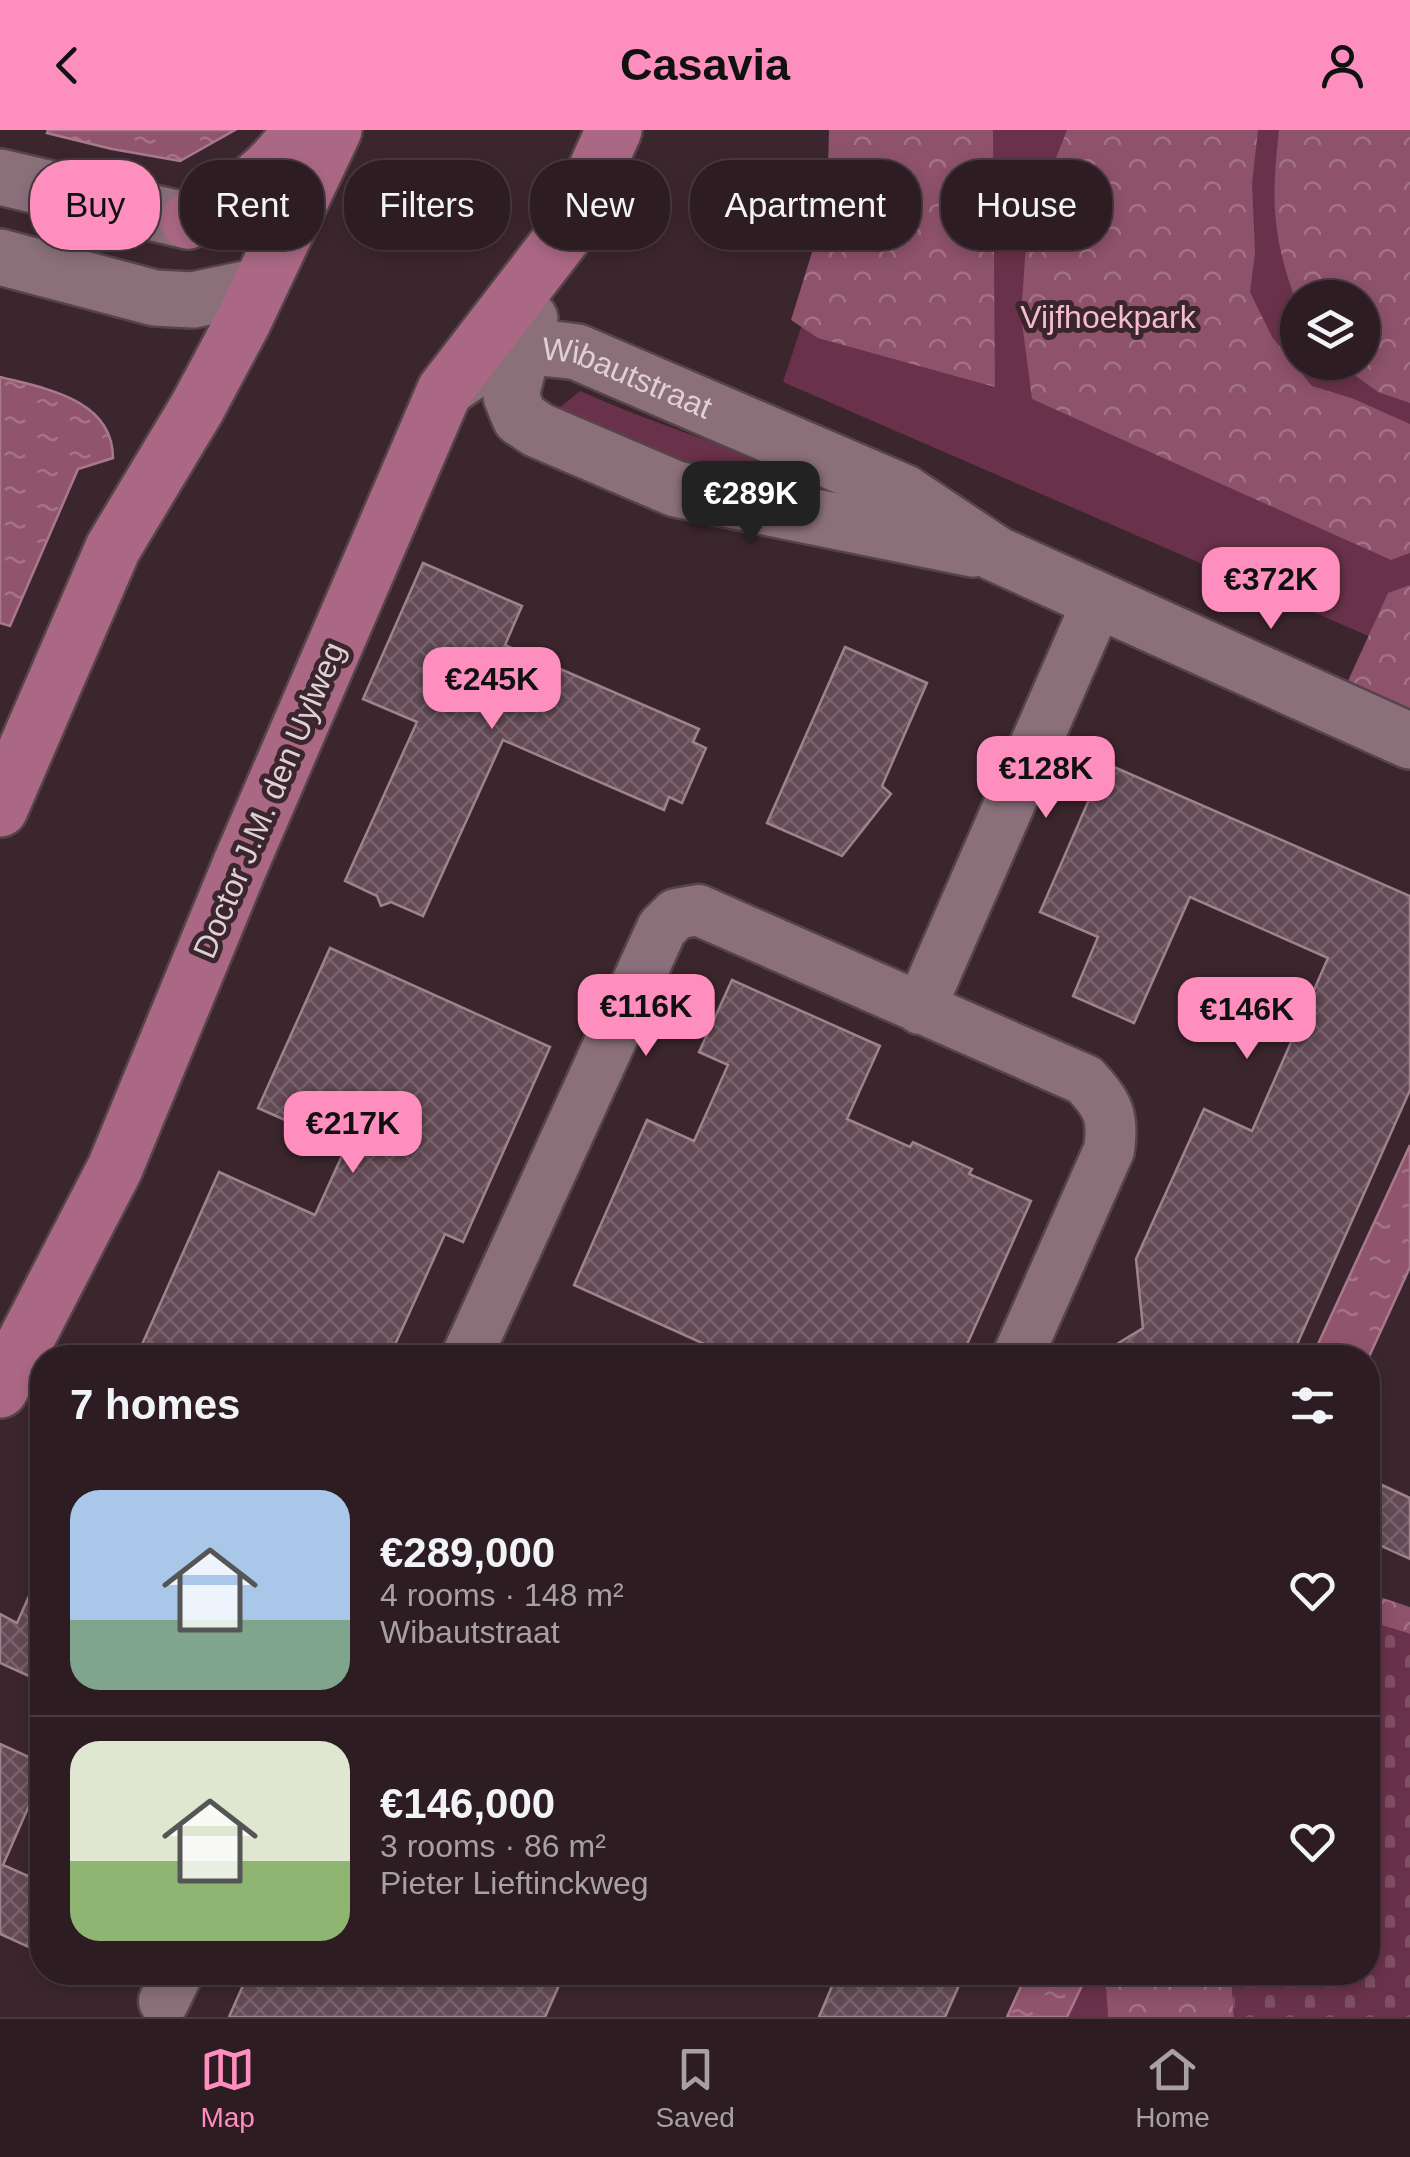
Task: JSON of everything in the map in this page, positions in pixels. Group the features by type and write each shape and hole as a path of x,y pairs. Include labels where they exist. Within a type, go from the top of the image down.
{"main road":[{"path":"275,160 300,130"},
{"path":"0,810 113,548 197,408 334,130"},
{"name":"Doctor J.M. den Uylweg","path":"600,160 614,130"},
{"name":"Doctor J.M. den Uylweg","path":"0,1390 115,1168 445,390 553,250"}],"street":[{"path":"0,177 180,219"},
{"name":"Wibautstraat","path":"559,250 520,348 511,396 520,418 538,430 676,489 996,554"},
{"path":"0,256 155,298 194,300 259,286"},
{"name":"Wibautstraat","path":"445,390 498,352 520,348 577,352 904,492 996,554 1410,741"},
{"path":"920,1009 1098,601"},
{"path":"472,1345 662,928 676,914 698,910 1086,1080 1104,1100 1113,1126 1110,1150 1023,1345"}],"green space":[{"path":"829,130 993,130 993,160 941,160 941,250 994,250 995,387 818,338 791,320 813,250 921,250 921,160 828,160"},
{"name":"Vijfhoekpark","path":"843,130 1410,130 1410,654 783,382 827,250 921,250 921,160 853,160"},
{"path":"1067,130 1258,130 1252,184 1255,253 1250,292 1280,347 1280,380 1307,380 1312,386 1354,399 1410,424 1410,553 1391,560 1032,399 1021,315 1026,250 1112,250 1112,160 1055,160"},
{"path":"1279,130 1410,130 1410,403 1378,392 1361,380 1380,380 1380,280 1290,280 1278,238 1275,178"},
{"path":"580,391 866,500 688,473 547,418"},
{"path":"1410,585 1410,710 1347,683 1388,593"},
{"path":"1380,1597 1410,1607 1410,1634 1380,1625"},
{"path":"1380,1625 1410,1634 1410,2017 1234,2017 1232,1985 1380,1985"},
{"path":"1082,1985 1106,1985 1108,2017 1067,2017"},
{"path":"1106,1985 1232,1985 1234,2017 1108,2017"}],"water":[{"path":"48,130 235,130 180,161 47,133"},
{"path":"0,377 55,392 89,409 110,438 113,458 78,469 10,626 0,623"},
{"path":"1410,1145 1410,1267 1374,1345 1318,1345"},
{"path":"1021,1985 1082,1985 1067,2017 1007,2017"}],"building":[{"path":"423,563 522,606 505,645 699,729 693,742 706,748 682,803 669,797 664,810 503,740 423,916 391,902 381,906 377,896 345,881 417,722 363,699"},
{"path":"845,647 927,683 882,786 891,794 842,856 767,823"},
{"path":"1105,763 1410,896 1410,1090 1297,1345 1115,1345 1143,1328 1136,1259 1204,1109 1252,1131 1328,958 1190,897 1134,1023 1073,996 1098,937 1040,912"},
{"path":"330,948 550,1047 463,1242 445,1234 395,1345 142,1345 219,1172 315,1215 346,1147 258,1108"},
{"path":"732,980 880,1046 847,1119 910,1147 913,1142 972,1169 969,1174 1031,1201 967,1345 706,1345 574,1285 647,1120 694,1141 728,1065 699,1052"},
{"path":"1382,1485 1410,1498 1410,1559 1380,1545"},
{"path":"30,1594 30,1677 0,1663 0,1614 17,1623"},
{"path":"0,1744 30,1758 30,1803 3,1865 30,1877 30,1948 0,1934"},
{"path":"243,1985 559,1985 545,2017 229,2017"},
{"path":"833,1985 959,1985 945,2017 819,2017"}]}
